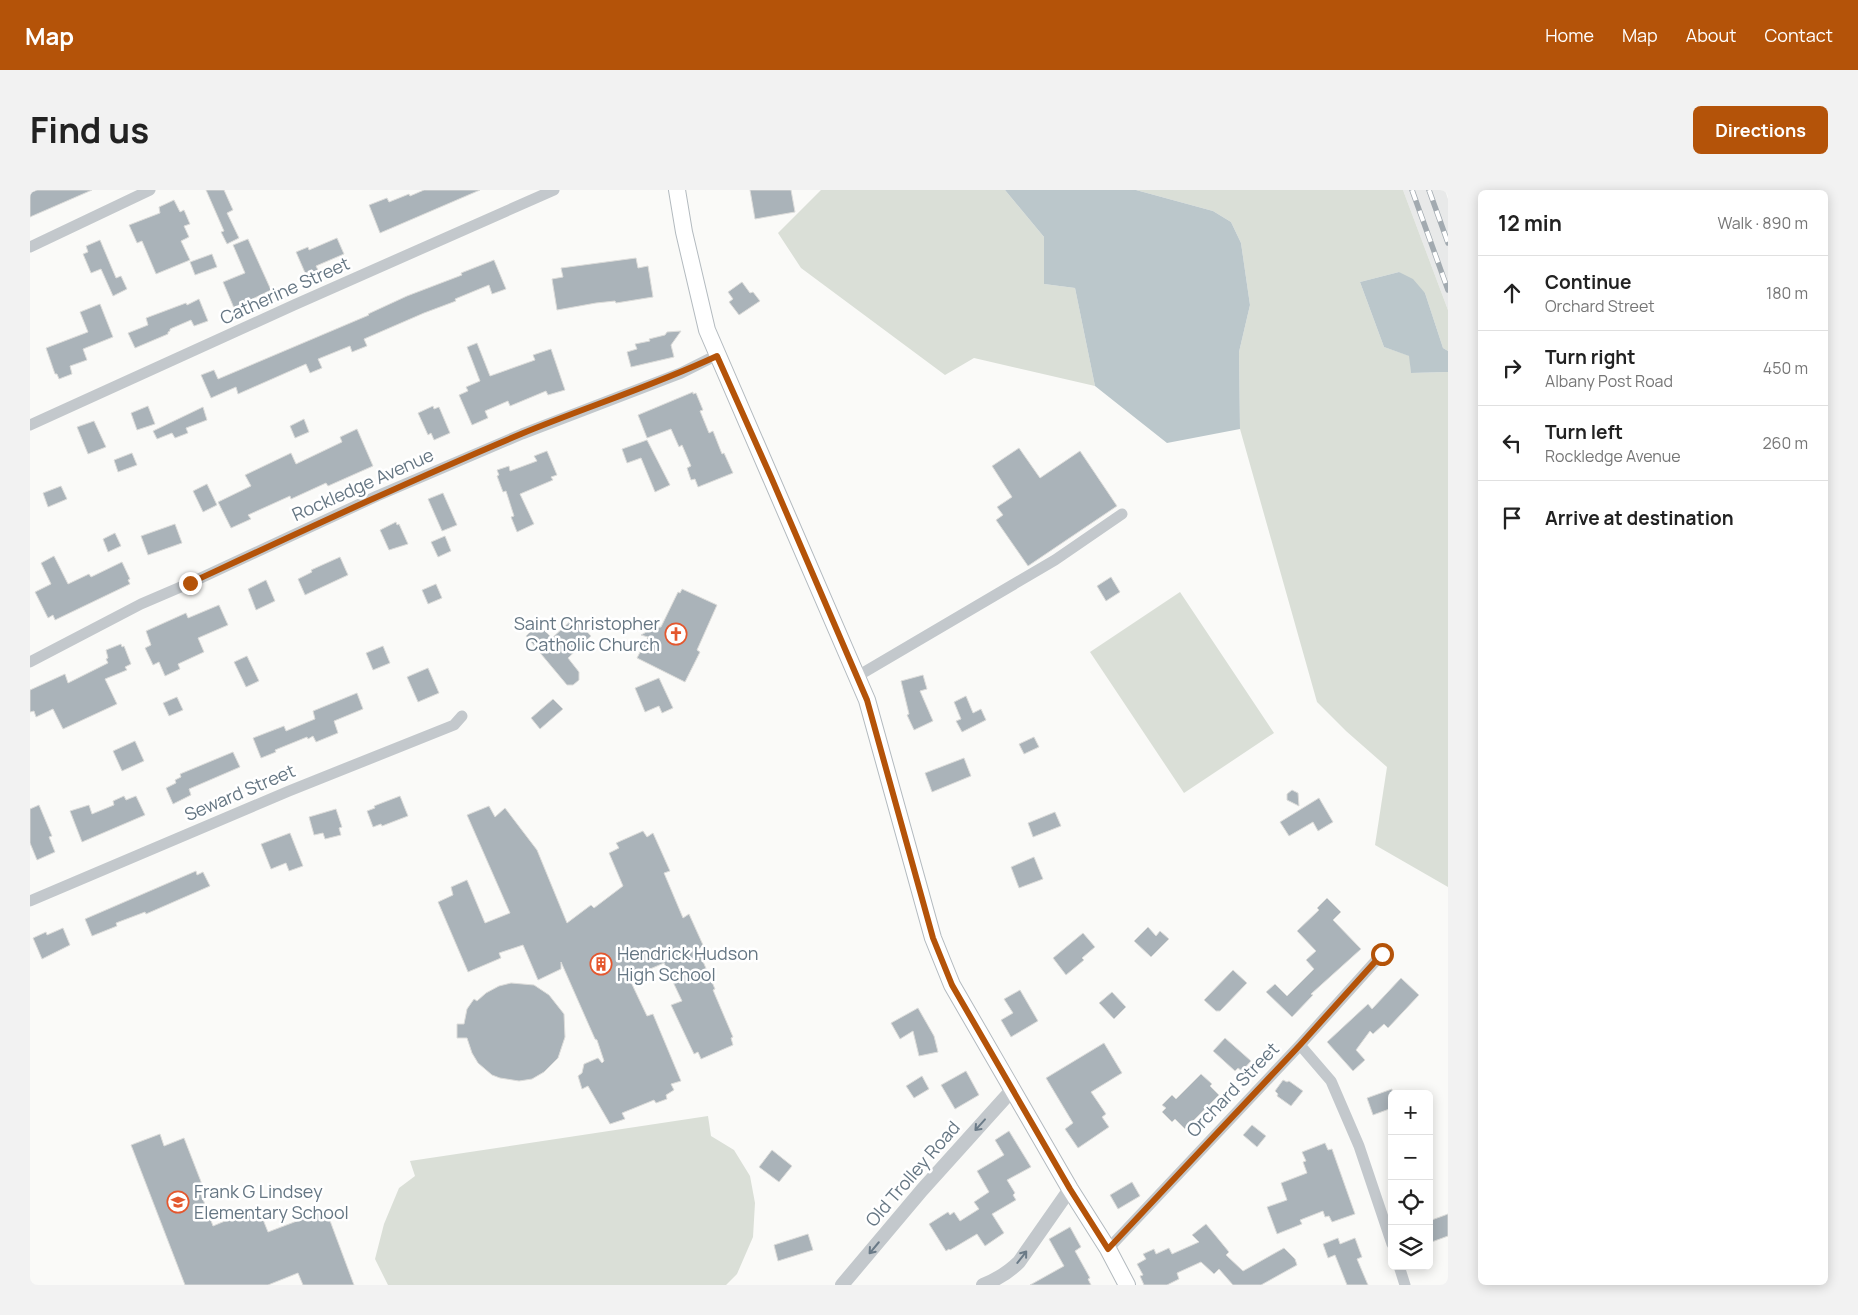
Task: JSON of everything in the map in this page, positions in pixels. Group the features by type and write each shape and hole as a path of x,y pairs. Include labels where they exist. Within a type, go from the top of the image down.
{"main road":[{"path":"677,190 684,232 707,330 867,700 933,938 952,985 1070,1189 1108,1249 1127,1285"}],"street":[{"path":"30,248 150,190"},
{"name":"Catherine Street","path":"30,425 554,190"},
{"name":"Rockledge Avenue","path":"30,662 141,604 378,496 522,434 681,373 717,356"},
{"path":"856,677 1055,560 1122,514"},
{"name":"Seward Street","path":"30,901 288,791 454,726 462,716"},
{"name":"Orchard Street","path":"1108,1249 1300,1045 1382,954"},
{"path":"1300,1045 1332,1081 1359,1146 1388,1232"},
{"name":"Old Trolley Road","path":"842,1285 922,1190 1013,1089"},
{"path":"983,1285 997,1280 1019,1262 1070,1189"},
{"path":"1400,1270 1405,1285"}],"shaded area":[{"path":"821,190 1005,190 1044,237 1044,284 1075,288 1095,386 974,358 945,375 801,268 778,233"},
{"path":"1005,190 1136,190 1213,211 1231,222 1241,243 1250,305 1239,352 1240,429 1167,443 1095,386 1075,288 1044,284 1044,237"},
{"path":"1136,190 1403,190 1448,310 1448,351 1443,348 1425,293 1399,272 1360,282 1384,347 1410,356 1411,373 1448,372 1448,887 1375,845 1387,767 1346,731 1317,702 1240,429 1239,352 1250,305 1241,243 1231,222 1213,211"},
{"path":"1403,190 1445,190 1448,199 1448,310"},
{"path":"1399,272 1413,279 1425,293 1443,348 1448,351 1448,372 1411,373 1409,356 1384,347 1360,282"},
{"path":"1180,592 1274,733 1184,793 1090,652"},
{"path":"708,1116 711,1136 734,1150 750,1176 755,1203 753,1237 737,1274 726,1285 388,1285 375,1259 384,1224 399,1188 415,1176 410,1161"}],"building":[{"path":"37,190 92,190 30,217 30,193"},
{"path":"206,190 224,190 233,210 227,213 239,238 227,244 221,232 224,231"},
{"path":"424,190 480,190 380,233 369,205 387,198 389,202"},
{"path":"750,190 791,190 795,212 755,219"},
{"path":"174,200 180,212 184,210 190,224 184,226 189,237 181,241 190,260 156,274 142,241 137,243 129,225 160,213 159,207"},
{"path":"337,238 344,254 316,266 318,270 306,275 296,252 308,247 309,250"},
{"path":"248,239 271,290 234,308 223,282 245,273 233,245"},
{"path":"100,240 116,278 121,276 127,289 113,296 101,269 91,273 83,254 88,252 86,246"},
{"path":"212,254 217,267 195,275 190,262"},
{"path":"636,258 638,268 648,266 653,297 616,303 615,301 596,303 557,310 552,279 563,277 561,268"},
{"path":"494,260 506,289 492,294 489,285 455,299 456,301 364,339 367,346 352,352 350,346 318,359 322,368 310,373 306,364 238,394 236,387 211,398 201,375 214,370 218,379"},
{"path":"742,282 750,293 753,292 760,301 739,315 729,302 733,299 728,292"},
{"path":"199,299 208,321 194,326 191,320 170,329 168,334 135,348 128,333 148,325 146,318 186,303 187,305"},
{"path":"100,304 113,337 83,349 87,360 70,366 72,374 59,379 57,374 55,374 46,348 88,332 80,312"},
{"path":"681,331 671,345 674,357 631,367 627,352 637,349 635,344 650,341 649,339 665,335 667,332"},
{"path":"477,343 490,376 535,360 533,355 551,349 565,390 548,395 546,391 510,406 508,401 485,411 488,418 472,425 459,395 468,391 466,387 480,381 467,347"},
{"path":"693,392 693,394 696,393 703,410 700,411 709,433 713,431 722,454 724,453 733,473 698,487 695,479 691,480 687,468 691,466 682,445 679,447 671,429 647,438 638,415"},
{"path":"148,406 155,424 137,430 131,413"},
{"path":"433,406 434,409 439,407 450,433 434,440 431,433 428,435 418,413"},
{"path":"203,407 207,420 186,428 188,433 175,438 172,433 157,439 153,431"},
{"path":"304,419 309,432 295,438 290,426"},
{"path":"94,421 106,447 88,454 77,427"},
{"path":"357,429 373,466 328,486 326,483 291,499 290,496 248,515 251,519 231,528 218,502 251,486 245,475 291,453 296,464 342,442 340,437"},
{"path":"647,440 670,485 655,492 641,458 627,463 622,449"},
{"path":"1019,448 1040,478 1080,451 1117,506 1028,566 996,520 1003,515 997,507 1012,497 992,466"},
{"path":"547,451 557,475 551,477 553,480 520,494 534,524 517,532 511,517 514,516 506,491 503,492 497,476 499,475 497,470 509,466 510,471 537,461 534,456"},
{"path":"132,453 137,465 118,472 114,460"},
{"path":"207,484 217,505 203,512 193,491"},
{"path":"61,486 67,499 48,507 43,493"},
{"path":"443,493 457,525 442,531 428,499"},
{"path":"396,522 397,525 399,524 408,544 389,550 380,530"},
{"path":"175,524 182,543 148,555 141,536"},
{"path":"115,533 121,546 108,552 103,539"},
{"path":"445,536 451,551 438,557 431,542"},
{"path":"54,556 68,584 89,574 91,577 122,562 130,579 128,580 130,584 55,620 53,615 48,618 35,592 51,584 41,563"},
{"path":"340,557 348,575 305,595 298,579 312,572 311,570"},
{"path":"1111,577 1120,592 1106,601 1097,586"},
{"path":"266,580 275,601 256,610 248,589"},
{"path":"436,584 442,598 428,604 422,590"},
{"name":"Saint Christopher Catholic Church","path":"682,589 717,605 697,650 700,652 685,682 637,658 648,637 641,635 654,628 661,627 678,592 680,593"},
{"path":"219,605 228,625 198,638 204,652 178,664 180,669 165,676 159,662 153,665 145,648 151,645 146,631 186,613 188,618"},
{"path":"574,618 591,636 568,658 579,672 579,680 573,685 567,685 526,636 538,624 552,638"},
{"path":"121,644 122,647 124,646 131,664 125,667 127,670 105,679 117,704 63,729 53,709 36,717 34,711 30,712 30,690 65,674 68,683 108,663 106,650"},
{"path":"383,646 390,663 373,670 366,653"},
{"path":"247,656 259,681 246,687 234,662"},
{"path":"428,668 439,693 418,702 407,677"},
{"path":"923,675 927,689 920,691 933,721 914,730 907,715 909,714 901,681"},
{"path":"659,678 673,708 662,713 659,706 645,712 635,688"},
{"path":"357,693 363,709 334,721 338,733 316,742 313,736 308,739 307,737 261,758 253,738 284,726 286,731 315,719 313,711"},
{"path":"966,696 973,713 981,709 986,720 962,732 956,721 961,719 954,702"},
{"path":"177,697 183,710 169,716 163,703"},
{"path":"553,699 563,709 540,729 531,718"},
{"path":"1034,737 1039,747 1024,754 1019,744"},
{"path":"135,741 144,761 122,771 113,751"},
{"path":"233,752 240,767 189,789 191,795 173,804 166,788 176,783 175,780 181,777 180,774"},
{"path":"964,758 971,776 932,792 925,773"},
{"path":"1292,790 1298,793 1299,806 1287,800 1287,794"},
{"path":"124,796 126,800 136,796 145,815 82,842 70,811 89,805 92,814 114,805 113,801"},
{"path":"400,796 408,816 382,826 381,824 373,827 367,811 375,808 374,806"},
{"path":"1319,798 1333,822 1318,831 1313,822 1289,836 1280,822"},
{"path":"39,805 52,836 49,837 55,852 37,860 30,843 30,809"},
{"name":"Hendrick Hudson High School","path":"489,806 495,817 505,808 537,850 567,923 591,905 594,908 623,886 609,853 619,848 616,843 643,831 647,837 653,833 670,871 664,873 683,918 689,914 703,945 698,950 733,1037 731,1038 733,1045 701,1059 698,1052 694,1054 671,1005 682,1001 664,963 629,978 647,1016 653,1014 681,1081 671,1084 674,1090 666,1095 667,1099 656,1103 654,1100 622,1113 625,1119 610,1124 588,1086 582,1089 578,1076 582,1073 584,1064 598,1058 602,1063 604,1061 597,1040 561,962 561,969 538,980 523,945 499,953 501,958 468,972 438,902 453,895 451,887 467,880 485,923 510,913 467,815"},
{"path":"336,809 342,827 339,828 341,835 325,839 323,833 314,835 309,817"},
{"path":"1055,812 1061,826 1033,837 1028,823"},
{"path":"290,833 303,866 289,871 286,863 271,869 261,844"},
{"path":"1034,857 1043,879 1019,888 1011,867"},
{"path":"196,871 197,875 203,872 210,886 146,914 145,912 116,923 117,926 92,936 85,919"},
{"path":"1327,898 1341,912 1333,920 1361,949 1311,994 1313,995 1292,1017 1266,992 1275,984 1287,996 1314,969 1306,960 1316,951 1297,931 1319,910 1317,908"},
{"path":"1148,927 1156,936 1160,931 1169,939 1151,957 1134,941"},
{"path":"63,928 70,945 42,959 33,938 46,932 47,935"},
{"path":"1083,933 1095,947 1082,958 1084,960 1066,975 1053,958"},
{"path":"1233,970 1247,983 1220,1011 1216,1011 1204,1000"},
{"path":"1401,978 1419,995 1388,1028 1384,1024 1373,1034 1370,1031 1356,1050 1365,1060 1353,1071 1327,1042 1368,1004 1372,1009"},
{"path":"511,983 534,985 549,995 564,1014 565,1037 558,1058 544,1072 532,1079 519,1081 492,1075 478,1063 467,1038 457,1038 457,1024 464,1024 467,1009 474,999 477,1001 486,993 499,986"},
{"path":"1020,990 1038,1021 1011,1037 1001,1020 1013,1013 1004,999"},
{"path":"1112,992 1126,1007 1114,1019 1099,1003"},
{"path":"918,1008 934,1036 938,1052 919,1056 913,1031 900,1039 891,1023"},
{"path":"1225,1038 1251,1061 1242,1071 1238,1068 1235,1071 1213,1051"},
{"path":"1104,1043 1122,1073 1091,1092 1106,1114 1102,1117 1109,1127 1078,1148 1065,1129 1073,1123 1046,1078"},
{"path":"966,1071 979,1095 955,1109 941,1085"},
{"path":"1201,1074 1212,1084 1210,1086 1219,1095 1185,1129 1175,1119 1172,1122 1162,1112 1166,1108 1162,1105 1172,1095 1176,1099"},
{"path":"922,1076 929,1089 914,1098 906,1086"},
{"path":"1283,1080 1289,1081 1303,1091 1291,1106 1277,1096 1278,1094 1275,1091"},
{"path":"1388,1090 1388,1109 1373,1115 1367,1098"},
{"path":"1252,1125 1266,1136 1257,1147 1243,1135"},
{"path":"1009,1131 1031,1167 1007,1180 1015,1193 1013,1195 1016,1200 992,1214 1004,1233 985,1246 977,1234 946,1251 929,1224 948,1212 950,1215 954,1212 960,1221 979,1209 974,1202 989,1192 977,1171 1004,1155 995,1140"},
{"name":"Frank G Lindsey Elementary School","path":"160,1134 164,1146 184,1138 205,1192 201,1194 213,1226 237,1216 239,1219 260,1212 268,1232 326,1210 354,1285 303,1285 298,1273 268,1285 185,1285 131,1145"},
{"path":"1325,1143 1328,1150 1332,1149 1355,1214 1332,1222 1329,1216 1325,1217 1323,1211 1300,1220 1302,1224 1277,1234 1267,1207 1287,1200 1281,1183 1307,1173 1303,1162 1306,1161 1302,1152"},
{"path":"772,1150 792,1166 779,1182 759,1167"},
{"path":"1132,1182 1140,1196 1118,1209 1110,1195"},
{"path":"1448,1214 1448,1236 1433,1242 1433,1220"},
{"path":"1206,1224 1229,1252 1226,1255 1243,1271 1284,1248 1295,1259 1297,1265 1261,1285 1233,1285 1219,1269 1214,1274 1201,1262 1177,1273 1179,1279 1167,1285 1144,1285 1140,1276 1143,1275 1137,1264 1146,1259 1143,1254 1154,1249 1156,1254 1169,1248 1172,1254 1199,1242 1192,1235"},
{"path":"1070,1227 1081,1247 1075,1251 1090,1278 1088,1279 1091,1285 1030,1285 1064,1266 1049,1239"},
{"path":"808,1234 813,1250 778,1261 774,1245"},
{"path":"1338,1238 1340,1244 1355,1238 1362,1257 1357,1259 1368,1285 1347,1285 1335,1255 1328,1258 1323,1244"}],"railway":[{"path":"1412,190 1448,290"},
{"path":"1429,190 1448,243"}],"place":[{"name":"Saint Christopher Catholic Church","path":"676,634"},
{"name":"Hendrick Hudson High School","path":"601,964"},
{"name":"Frank G Lindsey Elementary School","path":"178,1202"}],"route":[{"path":"190,583 378,496 522,434 681,373 717,356 867,700 933,938 952,985 1070,1189 1108,1249 1300,1045 1382,954"}]}
